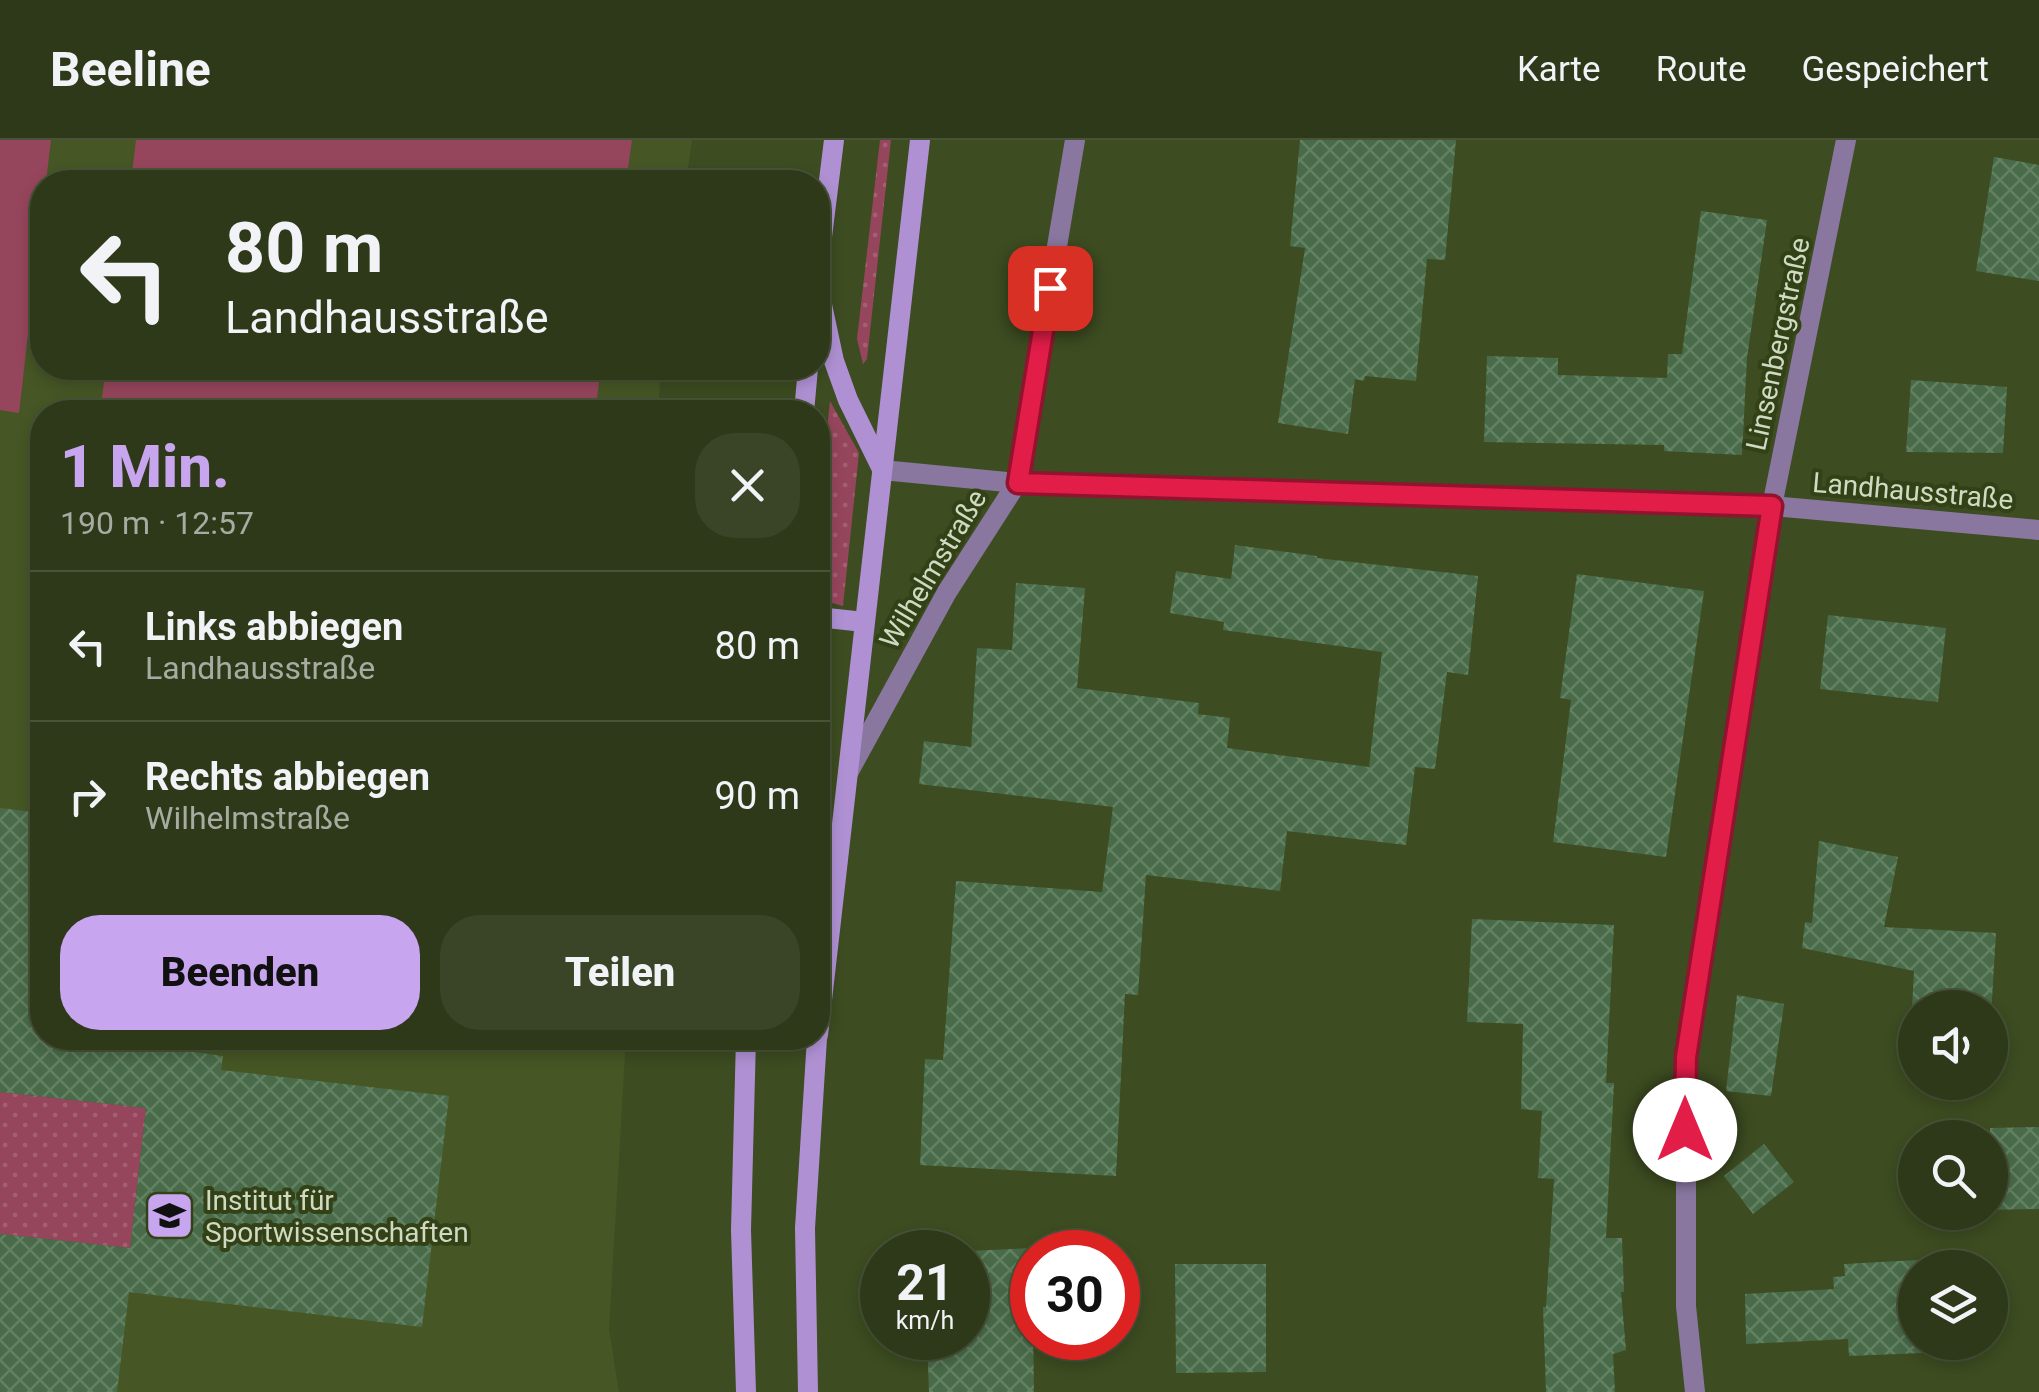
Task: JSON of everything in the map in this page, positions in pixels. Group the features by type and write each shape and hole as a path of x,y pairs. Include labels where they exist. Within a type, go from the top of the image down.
{"main road":[{"path":"830,172 834,140"},
{"name":"Wilhelmstraße","path":"830,917 920,140"},
{"path":"830,336 839,374 882,470"},
{"path":"830,618 864,622"},
{"path":"746,1050 740,1230 746,1392"},
{"name":"Wilhelmstraße","path":"808,1392 805,1228 816,1050"}],"street":[{"name":"Wilhelmstraße","path":"845,779 947,592 1018,483 1075,140"},
{"name":"Linsenbergstraße","path":"1695,1392 1686,1306 1686,1057 1772,506 1846,140"},
{"name":"Landhausstraße","path":"882,470 1018,483 1772,506 2039,530"}],"shaded area":[{"path":"0,140 692,140 688,170 30,170 30,380 660,380 659,400 30,400 30,1050 625,1050 609,1329 619,1392 0,1392"},
{"path":"0,140 51,140 47,170 30,170 30,316 19,413 0,410"},
{"path":"136,140 632,140 628,170 132,170"},
{"path":"880,140 891,140 867,359 863,364 857,339"},
{"path":"104,380 599,380 597,400 102,400"},
{"path":"830,401 859,453 843,606 830,602"},
{"path":"0,1092 146,1108 130,1248 0,1234"}],"building":[{"path":"1300,140 1456,140 1445,260 1427,259 1416,381 1365,376 1364,381 1355,379 1348,434 1278,423 1305,248 1290,246"},
{"path":"1994,157 2039,165 2039,281 1976,271"},
{"path":"1701,211 1767,220 1747,358 1742,455 1664,451 1664,445 1484,442 1487,356 1558,358 1558,375 1667,378 1668,354 1682,354"},
{"path":"1911,380 2007,387 2003,453 1906,452"},
{"path":"1235,545 1478,576 1468,675 1447,672 1435,769 1415,767 1406,845 1287,831 1280,891 1146,875 1138,995 1125,994 1116,1176 920,1165 925,1059 943,1060 956,881 1102,892 1113,807 919,784 924,741 971,747 977,648 1012,650 1016,583 1085,588 1077,688 1199,703 1198,714 1230,718 1227,748 1369,767 1382,652 1223,630 1224,622 1170,613 1176,571 1231,579"},
{"path":"1577,574 1704,591 1666,857 1553,842 1571,700 1560,698"},
{"path":"1828,615 1946,628 1938,702 1820,689"},
{"path":"0,808 30,812 30,1050 180,1050 223,1056 221,1070 449,1096 422,1327 129,1292 117,1392 0,1392 0,1234 130,1248 146,1108 0,1092"},
{"path":"1819,841 1898,857 1884,927 1996,933 1993,990 1913,990 1914,971 1802,948 1805,922 1812,923"},
{"path":"1472,919 1614,925 1606,1083 1614,1083 1606,1238 1622,1238 1626,1350 1613,1354 1615,1392 1546,1392 1543,1307 1554,1179 1538,1178 1542,1111 1521,1109 1523,1024 1467,1022"},
{"path":"1737,995 1784,1004 1771,1096 1726,1091"},
{"path":"2039,1127 2039,1209 2008,1210 2008,1128"},
{"path":"1764,1144 1794,1182 1753,1214 1724,1176"},
{"path":"1010,1249 1010,1360 1034,1360 1034,1392 929,1392 928,1360 990,1360 990,1250"},
{"path":"1898,1261 1898,1354 1849,1356 1848,1339 1746,1344 1745,1294 1834,1289 1833,1277 1845,1276 1844,1264"},
{"path":"1175,1264 1266,1264 1266,1372 1176,1373"}],"place":[{"name":"Institut für Sportwissenschaften","path":"170,1216"}],"route":[{"path":"1050,288 1018,483 1772,506 1686,1057 1685,1130"}]}
